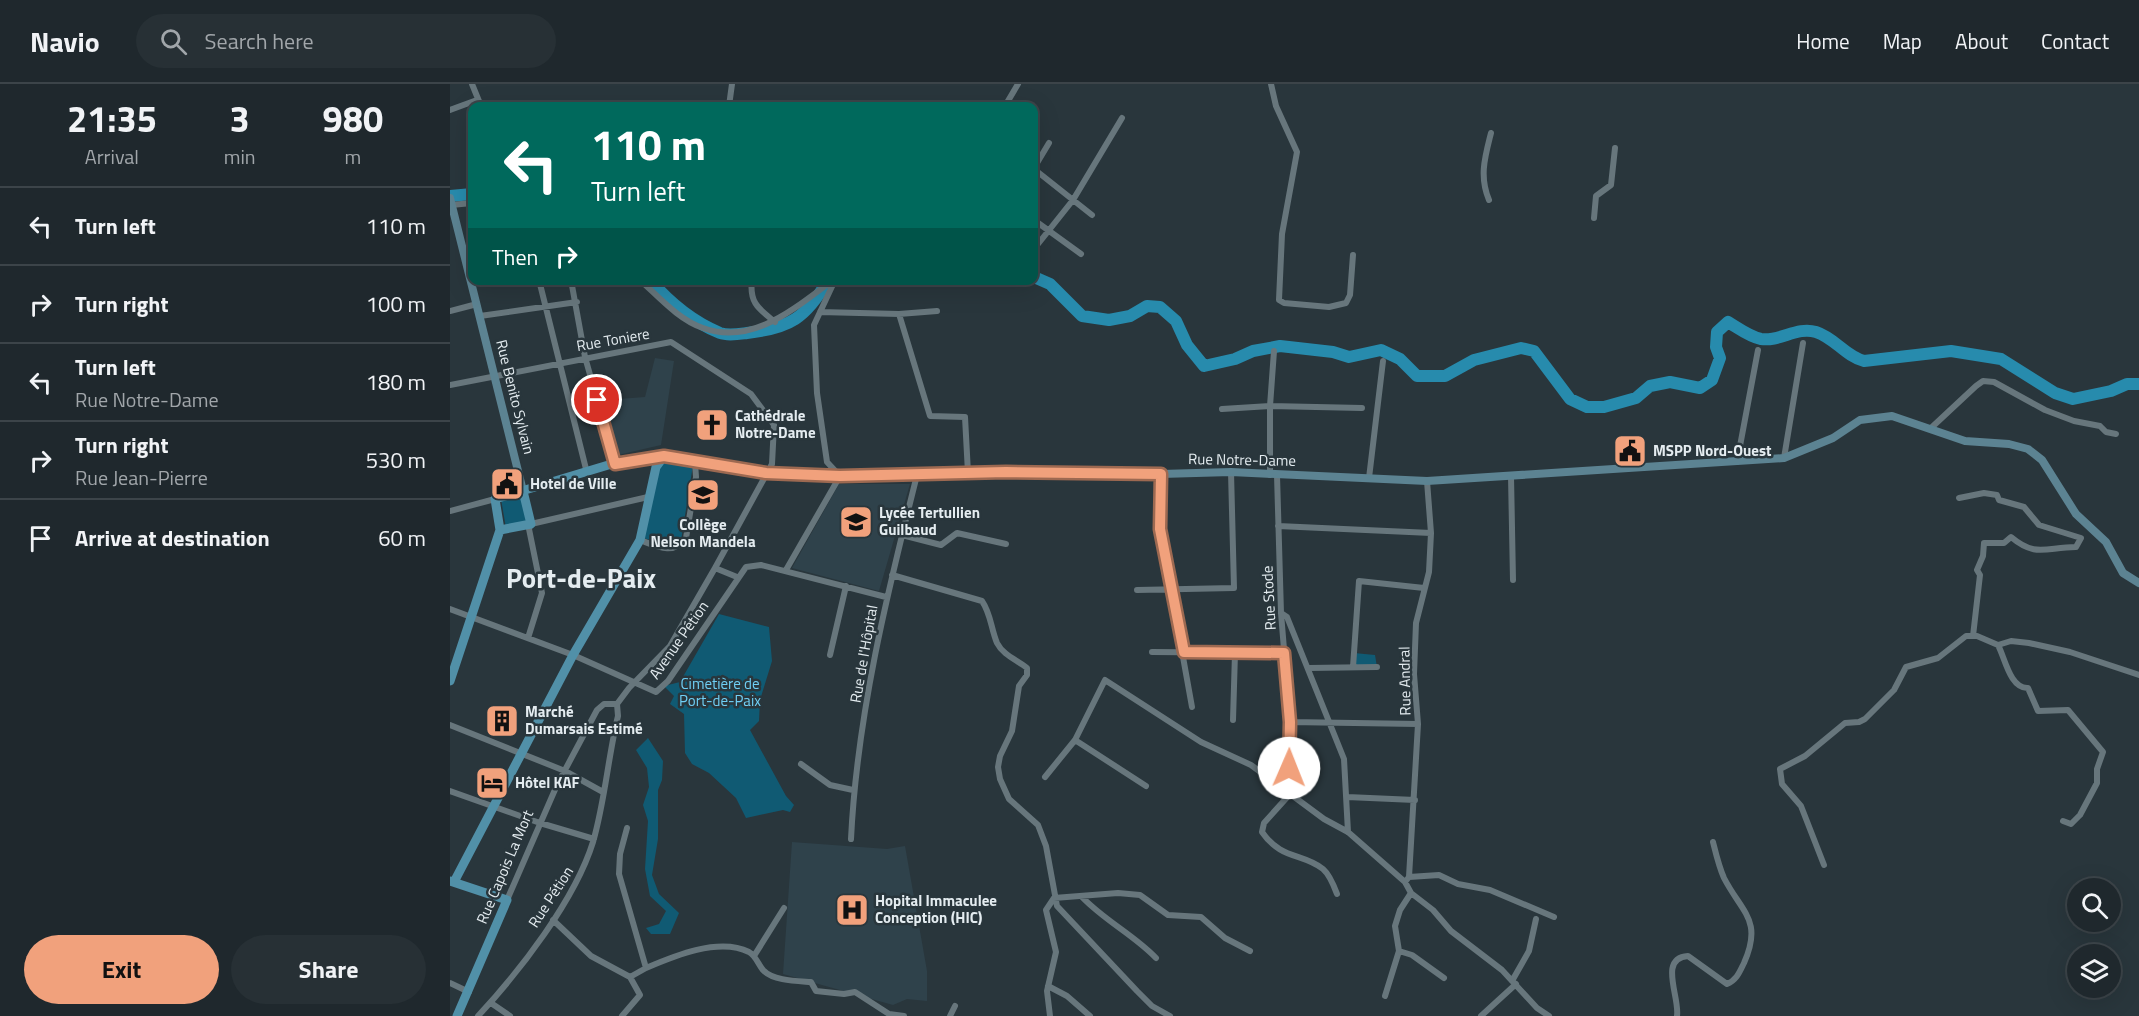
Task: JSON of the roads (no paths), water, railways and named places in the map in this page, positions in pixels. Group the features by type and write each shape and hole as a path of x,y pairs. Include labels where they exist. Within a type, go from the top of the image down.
{"main road":[{"name":"Rue Notre-Dame","path":"495,499 615,464 664,456"},
{"path":"507,900 451,885 523,754 573,655 640,540 656,467 664,456"},
{"name":"Rue Benito Sylvain","path":"523,491 531,524"},
{"path":"450,681 500,530 495,499"},
{"path":"500,530 531,524"},
{"name":"Rue Capois La Mort","path":"457,1016 507,900"}],"street":[{"path":"472,84 477,100 472,102"},
{"path":"730,102 732,84"},
{"path":"1007,102 1018,84"},
{"path":"1271,84 1276,106 1297,152 1281,243 1279,300 1284,303 1329,307 1346,303 1350,295 1353,255"},
{"path":"450,110 468,103"},
{"path":"1038,244 1073,200 1122,118"},
{"path":"1489,200 1483,187 1482,172 1491,133"},
{"path":"1038,161 1049,143"},
{"path":"1594,218 1596,196 1611,185 1615,148"},
{"path":"1038,171 1092,215"},
{"path":"451,202 468,203"},
{"name":"Rue Benito Sylvain","path":"451,202 453,223 468,274"},
{"path":"1038,223 1082,254"},
{"name":"Rue Benito Sylvain","path":"471,285 492,377 523,491"},
{"path":"540,285 587,473"},
{"path":"573,285 585,357 615,464"},
{"path":"646,285 684,318 704,328 727,332 775,322 827,285"},
{"path":"752,285 756,307 775,322"},
{"path":"786,570 840,476 827,462 817,393 814,325 832,285"},
{"path":"480,316 577,302"},
{"path":"450,311 477,304"},
{"path":"820,312 899,314 937,311"},
{"path":"899,314 930,416 965,417 968,473"},
{"name":"Rue Toniere","path":"450,385 671,342 684,348 751,394 774,425 772,464 766,473"},
{"path":"1786,458 1803,344"},
{"path":"1737,462 1758,350"},
{"name":"Rue Stode","path":"1274,351 1270,406 1281,613 1290,722 1290,792"},
{"path":"1369,478 1383,361"},
{"path":"1931,428 1983,381 1994,382 2045,410 2074,421 2100,426 2106,432 2116,434"},
{"path":"1221,409 1270,406 1362,408"},
{"name":"Rue Notre-Dame","path":"664,456 695,463 766,473 840,476 1231,472 1427,480 1786,458 1833,438 1860,420 1892,416 1965,441 2009,444 2028,449 2042,460 2076,514 2106,542 2123,573 2139,583"},
{"path":"640,540 663,548 676,548 686,538 696,477 695,463"},
{"path":"1137,590 1234,588 1231,472"},
{"name":"Rue Capois La Mort","path":"507,900 565,771 597,710 604,704 617,704 634,682 670,645 766,473"},
{"path":"1161,474 1160,529 1184,652 1192,707"},
{"name":"Rue de l'Hôpital","path":"851,839 853,790 886,597 917,475"},
{"path":"1511,476 1513,580"},
{"name":"Rue Andral","path":"1407,879 1418,724 1414,674 1416,623 1429,572 1431,533 1427,480"},
{"path":"1959,498 1984,493 1996,495 1999,500 2024,507 2039,525 2080,538 2076,547 2047,550 2030,550 2011,537 2004,543 1984,543 1983,556 1977,570 1980,575 1973,636"},
{"path":"531,524 648,497"},
{"name":"Rue Notre-Dame","path":"450,511 495,499"},
{"name":"Rue Benito Sylvain","path":"528,638 542,593 531,524"},
{"path":"1278,526 1431,533"},
{"path":"902,535 940,545 957,533 1006,544"},
{"path":"715,568 737,577 746,567 761,565 886,597"},
{"path":"892,575 982,601 989,612 998,644 1006,654 1027,668 1027,675 1019,686 1012,731 1000,756 998,767 1009,799 1038,825 1046,846 1054,898 1066,918 1114,964 1152,1006 1170,1016"},
{"name":"Avenue Pétion","path":"450,609 573,655 656,692 668,681 737,577"},
{"path":"1353,667 1359,581 1424,588"},
{"path":"830,655 846,586"},
{"path":"1281,613 1287,617 1310,668 1344,759 1348,832"},
{"path":"1824,866 1801,806 1782,784 1780,769 1817,748 1845,723 1865,719 1894,690 1906,667 1938,658 1954,644 1973,636 1998,645 2011,641 2070,652 2139,675"},
{"path":"1998,645 2014,682 2022,688 2028,688 2035,707 2044,712 2068,710 2103,752 2097,769 2097,783 2080,815 2071,824 2063,821"},
{"path":"1152,652 1284,653"},
{"path":"1233,720 1234,653"},
{"path":"1310,668 1377,667"},
{"path":"1045,777 1074,740 1105,680 1201,742 1251,765 1324,819 1348,832 1407,879 1411,893 1433,910 1451,931 1502,970 1536,1008 1549,1016"},
{"name":"Rue Pétion","path":"478,1016 553,920 581,876 594,839 619,709 617,704"},
{"path":"1290,722 1418,724"},
{"path":"450,724 565,771 603,792"},
{"path":"1074,740 1146,786"},
{"path":"801,764 830,785 853,790"},
{"path":"450,791 540,824 594,839"},
{"path":"1290,792 1261,826 1262,832 1269,843 1289,856 1323,869 1332,881 1337,894"},
{"path":"1347,797 1414,800"},
{"path":"627,828 620,854 619,874 646,968"},
{"path":"1677,1016 1677,1000 1671,971 1674,963 1681,957 1688,956 1727,984 1733,982 1739,973 1753,943 1749,918 1724,877 1713,842"},
{"path":"1407,879 1439,875 1458,884 1490,890 1554,917"},
{"path":"1054,898 1118,893 1140,896 1168,915 1201,917 1225,938 1250,951"},
{"path":"1385,996 1399,951 1395,926 1400,910 1411,893"},
{"path":"1082,897 1097,913 1143,944 1156,958"},
{"path":"1050,1016 1048,986 1056,952 1046,910 1054,898"},
{"path":"754,956 784,908"},
{"path":"1481,1016 1514,983 1529,951 1536,919"},
{"path":"553,920 591,956 630,977 640,995 622,1016"},
{"path":"630,977 673,956 715,948 739,949 754,956 765,972 771,975 811,982 816,991 844,994 855,992 889,1015 904,1016"},
{"path":"1399,951 1412,956 1444,978"},
{"path":"450,983 469,992"},
{"path":"1048,986 1067,996 1090,1016"},
{"path":"490,1003 510,1016"},
{"path":"950,1016 955,1006"}],"waterway":[{"path":"450,196 468,194"},
{"path":"1038,279 1050,284 1082,316 1109,320 1130,316 1147,306 1160,307 1176,321 1187,345 1204,366 1235,359 1253,351 1280,346 1333,352 1349,357 1381,350 1400,359 1417,376 1445,376 1474,360 1521,348 1534,351 1570,399 1587,407 1604,407 1636,398 1650,386 1670,382 1700,388 1712,380 1720,358 1716,347 1717,332 1728,322 1761,339 1802,331 1816,332 1829,338 1857,359 1864,361 1951,351 2001,359 2055,393 2073,399 2111,391 2127,384 2139,384"},
{"path":"655,285 673,304 691,317 720,333 730,335 762,331 786,324 812,304 825,285"}],"place":[{"name":"Cathédrale Notre-Dame","path":"712,425"},
{"name":"MSPP Nord-Ouest","path":"1630,451"},
{"name":"Hotel de Ville","path":"507,484"},
{"name":"Collège Nelson Mandela","path":"703,495"},
{"name":"Lycée Tertullien Guilbaud","path":"856,522"},
{"name":"Marché Dumarsais Estimé","path":"502,721"},
{"name":"Hôtel KAF","path":"492,783"},
{"name":"Hopital Immaculee Conception (HIC)","path":"852,910"}],"district":[{"name":"Port-de-Paix","path":"581,579"}],"park label":[{"name":"Cimetière de Port-de-Paix","path":"720,692"}]}
